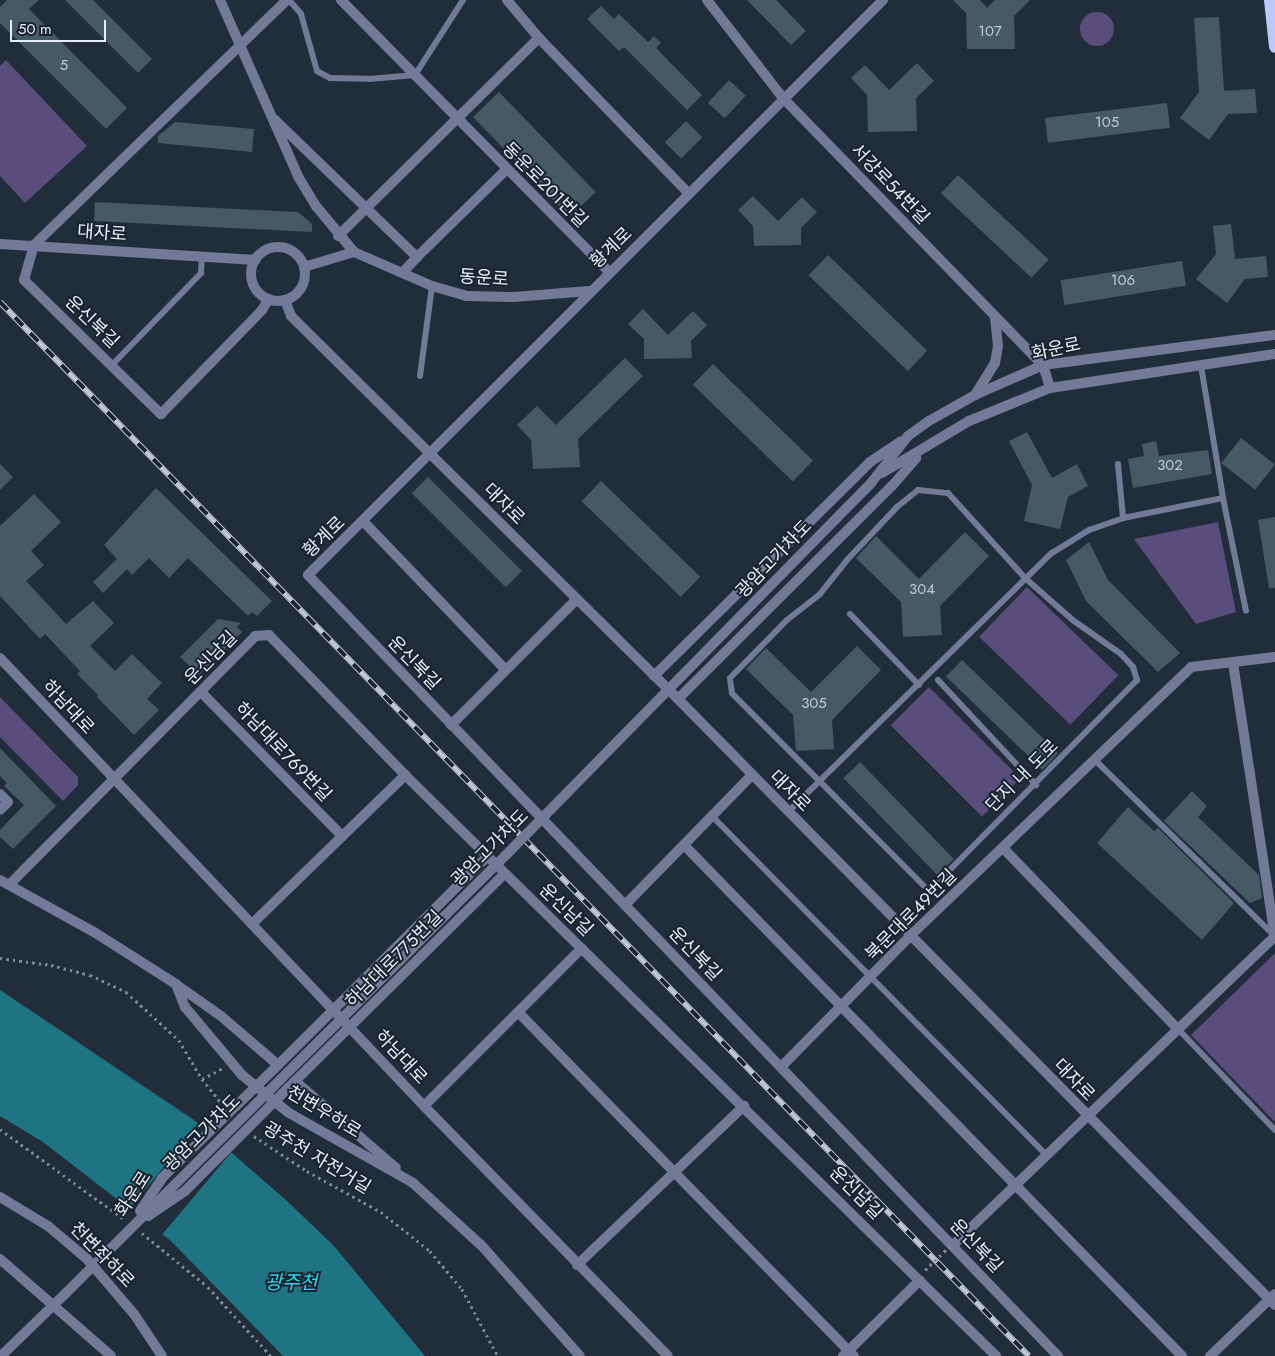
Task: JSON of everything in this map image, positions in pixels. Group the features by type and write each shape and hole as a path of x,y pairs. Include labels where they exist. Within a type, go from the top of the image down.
{"main road":[{"path":"1270,0 1275,47"}],"street":[{"name":"동운로","path":"220,0 268,113 299,178 338,236 354,252 432,286 476,297 590,291"},
{"path":"34,246 288,0"},
{"name":"동운로201번길","path":"341,0 609,272"},
{"path":"507,0 539,38 689,194"},
{"name":"서강로54번길","path":"707,0 783,98 1044,364"},
{"name":"황계로","path":"308,575 783,98 884,0"},
{"path":"338,236 458,120 539,38"},
{"name":"동운로","path":"268,113 416,258"},
{"path":"403,272 507,169"},
{"name":"대자로","path":"0,244 255,260"},
{"name":"운신북길","path":"34,246 24,280 161,414 262,310 269,299"},
{"path":"282,247 292,250 304,267 301,287 285,300 269,299 255,287 252,278 255,260 262,252 282,247"},
{"path":"304,267 354,252"},
{"name":"대자로","path":"285,300 291,316 678,699 751,776 911,936 1087,1117 1273,1300"},
{"path":"975,395 995,363 998,346 995,316"},
{"name":"화운로","path":"871,483 908,436 975,395 1044,364 1275,335"},
{"name":"화운로","path":"879,475 921,452 969,421 1050,388 1275,354"},
{"path":"1044,364 1050,388"},
{"path":"654,676 870,462 908,436"},
{"path":"678,699 892,486 921,452"},
{"name":"광암고가차도","path":"127,1231 512,848 871,483"},
{"name":"황계로","path":"363,521 505,669"},
{"name":"운신북길","path":"308,575 782,1066 1058,1356"},
{"path":"451,725 505,669 578,599"},
{"name":"운신남길","path":"113,778 255,636 269,635 405,775 744,1106 922,1275 996,1356"},
{"name":"북문대로49번길","path":"782,1066 911,936 1191,667 1275,657"},
{"name":"하남대로","path":"0,658 424,1106 577,1265 668,1356"},
{"path":"952,1245 1048,1156 1275,936 1233,663"},
{"name":"하남대로769번길","path":"201,692 342,836"},
{"path":"252,924 405,775"},
{"path":"625,905 751,776"},
{"path":"5,882 113,778"},
{"path":"0,794 8,802 0,810"},
{"path":"684,845 843,1006 1182,1356"},
{"path":"1003,848 1178,1029"},
{"name":"하남대로775번길","path":"333,1010 488,856"},
{"name":"하남대로775번길","path":"349,1027 506,873"},
{"name":"천변우하로","path":"5,882 176,984 221,1016 275,1068"},
{"path":"424,1106 582,948"},
{"name":"천변우하로","path":"176,984 185,1007 233,1064 289,1113 413,1183"},
{"name":"화운로","path":"127,1231 162,1178 333,1010"},
{"path":"518,1012 601,1094 849,1354 922,1275"},
{"name":"화운로","path":"127,1231 185,1191 349,1027"},
{"name":"천변우하로","path":"291,1084 413,1183 482,1246 580,1356"},
{"path":"577,1265 744,1106"},
{"name":"천변좌하로","path":"0,1198 41,1221 88,1259 134,1314 162,1356"},
{"path":"1,1356 127,1231"},
{"path":"0,1259 52,1307 111,1356"},
{"path":"1210,1356 1273,1300"}],"lane":[{"path":"288,0 301,14 317,71 330,78 415,75 463,0"},
{"path":"112,365 201,273 202,256"},
{"path":"420,376 432,286"},
{"path":"1201,366 1222,498 1246,611"},
{"path":"1118,464 1123,518"},
{"path":"819,782 732,693 730,678 787,620 820,594 847,560 897,507 918,490 948,493 1025,578"},
{"path":"788,812 919,685 1025,578 1067,544 1089,530 1123,518 1222,498"},
{"name":"단지 내 도로","path":"819,782 929,892 1137,680 1133,667 1121,654 1074,621 1025,578"},
{"path":"850,614 919,685"},
{"path":"938,680 1036,785"},
{"path":"1095,760 1275,936"},
{"path":"712,816 1048,1156"},
{"path":"1178,1029 1273,1128"}],"path":[{"path":"0,958 61,967 90,975 126,992 179,1040 202,1079 224,1107"},
{"path":"202,1079 233,1064"},
{"name":"광주천 자전거길","path":"250,1133 307,1171 381,1212 430,1251 462,1289 498,1356"},
{"path":"922,1275 952,1245"}],"shaded area":[{"path":"1097,12 1109,17 1114,29 1109,41 1097,46 1085,41 1080,29 1085,17"},
{"path":"6,60 87,146 25,203 0,176 0,66"},
{"path":"1218,522 1236,612 1196,624 1134,539"},
{"path":"1027,587 1118,675 1070,725 979,637"},
{"path":"929,687 1020,778 982,816 891,725"},
{"path":"0,697 78,777 78,785 63,801 0,737"},
{"path":"1275,953 1275,1122 1191,1035"}],"water":[{"name":"광주천","path":"0,990 194,1120 286,1200 334,1246 425,1356 283,1356 171,1241 43,1142 0,1116"}],"pier":[{"path":"201,1123 233,1150 159,1238 127,1211"}],"building":[{"path":"7,0 39,0 29,9 127,108 106,129 0,23 0,7"},
{"path":"65,0 93,0 152,59 138,73"},
{"path":"747,0 776,0 806,31 791,45"},
{"path":"953,0 980,0 987,8 995,0 1030,0 1014,16 1015,49 967,49 966,13"},
{"path":"601,6 614,19 619,14 648,42 654,36 661,43 656,48 702,95 687,110 624,47 619,51 587,19"},
{"path":"1219,17 1224,91 1255,89 1257,113 1228,114 1209,140 1180,118 1199,92 1194,18"},
{"path":"917,63 934,81 916,98 917,131 868,132 867,95 851,78 865,65 889,90"},
{"path":"729,80 746,96 725,118 708,103"},
{"path":"499,92 596,192 570,217 473,117"},
{"path":"1167,103 1170,128 1048,143 1045,118"},
{"path":"686,121 702,137 681,158 665,142"},
{"path":"175,122 254,129 252,152 158,143 158,136"},
{"path":"958,175 1049,260 1032,278 941,193"},
{"path":"753,196 778,221 802,197 817,212 801,228 801,245 754,246 753,226 738,210"},
{"path":"95,202 298,212 312,224 312,232 94,221"},
{"path":"1231,224 1235,259 1266,256 1268,277 1245,279 1227,303 1196,279 1216,254 1213,226"},
{"path":"828,255 927,351 908,371 809,275"},
{"path":"1182,261 1186,286 1064,305 1061,280"},
{"path":"643,309 668,335 693,311 707,325 691,341 692,358 644,359 644,339 628,324"},
{"path":"625,358 643,376 578,439 580,467 533,469 531,440 517,425 537,406 556,425"},
{"path":"713,364 813,461 793,481 693,385"},
{"path":"1027,432 1052,478 1077,464 1088,486 1068,497 1060,529 1024,521 1032,485 1009,441"},
{"path":"1241,438 1275,464 1255,490 1221,463"},
{"path":"1156,441 1159,456 1208,450 1212,474 1133,488 1128,459 1144,456 1142,444"},
{"path":"0,464 13,477 0,490"},
{"path":"428,477 522,571 506,587 412,493"},
{"path":"601,481 700,577 681,597 582,501"},
{"path":"156,488 272,601 257,616 252,612 248,616 188,558 169,578 149,558 132,575 127,569 103,593 93,582 117,559 104,545"},
{"path":"34,494 61,522 31,551 44,565 26,581 66,624 93,601 114,623 90,646 115,671 132,654 162,683 147,699 159,710 134,735 97,697 98,695 77,674 80,671 45,634 40,639 0,596 0,526"},
{"path":"1275,517 1275,588 1269,588 1258,520"},
{"path":"965,532 989,556 940,606 942,635 903,637 901,602 856,558 876,536 919,579"},
{"path":"1089,542 1108,580 1180,653 1158,672 1086,601 1066,560"},
{"path":"218,619 241,623 237,627 242,632 199,675 180,657"},
{"path":"857,646 881,670 832,720 834,749 796,751 793,715 746,669 766,648 811,692"},
{"path":"962,660 1058,753 1042,770 946,677"},
{"path":"0,748 56,806 13,849 0,837 0,830 24,805 4,786 7,783 0,776"},
{"path":"860,762 954,859 937,875 843,778"},
{"path":"1192,791 1207,806 1198,817 1259,875 1262,898 1250,903 1164,821"},
{"path":"1128,807 1154,831 1158,828 1234,903 1202,940 1097,843"}],"railway":[{"path":"0,302 1029,1356"}]}
